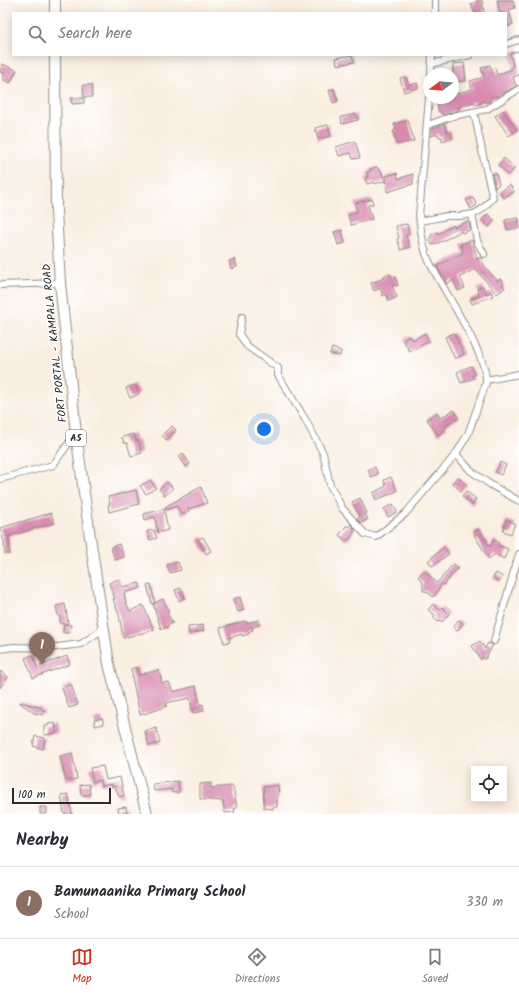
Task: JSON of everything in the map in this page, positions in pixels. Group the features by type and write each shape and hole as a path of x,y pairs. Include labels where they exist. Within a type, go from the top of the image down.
{"main road":[{"path":"55,0 55,12"},
{"name":"FORT PORTAL - KAMPALA ROAD","path":"55,56 56,203 60,283 76,433 109,664 147,814"}],"street":[{"path":"434,12 435,0"},
{"path":"507,44 519,40"},
{"path":"431,68 432,56"},
{"path":"431,64 466,56"},
{"path":"428,125 453,116 487,109 519,89"},
{"path":"242,317 239,334 247,346 278,368 278,375 305,419 323,453 330,485 342,508 365,534 376,537 405,514 456,454 468,434 486,380 475,344 428,259 421,231 419,216 429,104"},
{"path":"420,221 447,216 472,214 481,210 493,198 474,112"},
{"path":"472,214 477,240 484,254"},
{"path":"0,285 60,283"},
{"path":"486,380 519,374"},
{"path":"0,479 53,464 76,433"},
{"path":"456,454 471,471 491,485 519,501"},
{"path":"494,640 519,554"},
{"path":"0,649 13,647 49,648 80,644 105,628"}],"building":[{"path":"477,0 482,0 484,12 475,12 471,4 477,2"},
{"path":"497,0 513,0 515,8 509,10 513,24 507,27 507,12 500,12"},
{"path":"519,51 519,75 513,77 516,86 490,99 491,101 486,103 485,101 476,105 474,102 458,107 459,110 442,115 441,112 439,112 437,104 459,104 459,93 472,89 470,81 484,77 481,68 490,65 491,69 495,68 497,75 512,69 513,66 510,53"},
{"path":"352,56 354,62 337,65 336,58"},
{"path":"464,63 466,81 459,82 459,68 453,68 453,64"},
{"path":"2,64 17,70 10,83 2,79 5,74 0,72"},
{"path":"406,77 409,85 417,83 418,88 404,92 400,78"},
{"path":"83,85 92,85 92,97 84,97"},
{"path":"334,89 338,101 333,103 329,90"},
{"path":"71,98 84,98 84,103 72,104"},
{"path":"503,110 517,130 509,136 495,116"},
{"path":"356,114 358,120 342,124 341,117"},
{"path":"408,120 414,141 397,145 393,131 396,130 394,124"},
{"path":"445,124 447,132 451,131 452,138 442,141 442,137 439,137 438,134 430,136 431,129"},
{"path":"328,125 331,136 318,139 315,128"},
{"path":"355,141 360,158 353,159 351,153 339,156 336,147"},
{"path":"504,158 515,168 508,175 498,165"},
{"path":"377,167 379,171 381,170 385,181 367,184 365,178 368,177 367,172 371,171 370,169"},
{"path":"397,173 398,179 413,174 413,184 387,192 386,176"},
{"path":"496,173 499,184 495,188 492,174"},
{"path":"510,185 514,192 503,198 500,192"},
{"path":"473,198 477,205 471,209 466,200"},
{"path":"372,199 373,204 368,205 372,219 351,225 348,215 357,212 355,203"},
{"path":"488,214 495,221 489,227 482,220"},
{"path":"519,218 519,228 507,230 505,220"},
{"path":"469,221 470,230 462,233 461,231 432,245 429,238 432,237 431,235 438,232 438,234 453,225 454,227"},
{"path":"407,224 409,234 406,235 410,247 401,250 397,239 399,238 396,226"},
{"path":"342,230 345,243 338,245 334,232"},
{"path":"472,240 477,259 481,257 484,265 490,273 498,281 500,279 504,284 502,285 505,288 497,294 475,269 460,277 465,288 458,291 453,280 446,284 437,266 463,253 461,244"},
{"path":"235,259 237,267 231,269 229,261"},
{"path":"390,274 391,277 395,276 398,285 392,286 397,297 389,301 386,294 383,296 380,288 374,291 371,283"},
{"path":"483,286 486,294 491,292 493,296 472,304 470,299 480,296 477,289"},
{"path":"425,333 429,341 410,352 403,340 408,336 409,338 411,336 413,340"},
{"path":"454,333 464,354 455,359 445,337"},
{"path":"332,348 341,351 340,356 330,354"},
{"path":"471,366 475,375 472,376 474,378 461,383 457,372"},
{"path":"135,385 139,394 130,398 126,388"},
{"path":"454,410 459,418 445,426 447,428 438,435 427,419 437,412 440,418"},
{"path":"172,426 176,430 167,441 162,435"},
{"path":"134,434 136,441 138,440 142,453 131,456 127,443 124,443 122,437"},
{"path":"183,453 190,464 186,467 179,456"},
{"path":"500,462 506,465 501,475 496,472"},
{"path":"375,467 378,474 371,477 368,470"},
{"path":"391,477 397,491 376,500 373,493 386,486 384,480"},
{"path":"458,477 467,485 461,491 452,483"},
{"path":"150,480 156,488 146,494 140,486"},
{"path":"167,482 173,488 165,496 159,489"},
{"path":"201,487 207,503 188,509 189,511 182,515 177,506 166,510 165,507"},
{"path":"136,490 139,504 109,512 108,505 110,504 108,497"},
{"path":"466,491 476,499 472,505 462,496"},
{"path":"360,498 367,513 365,514 368,519 361,523 357,519 360,517 352,502"},
{"path":"393,504 397,512 388,517 384,509"},
{"path":"164,509 168,530 158,533 155,517 145,520 144,514"},
{"path":"51,513 54,523 9,536 10,554 5,554 4,542 0,528"},
{"path":"506,520 515,523 511,534 503,531"},
{"path":"351,524 355,530 349,540 348,539 346,541 339,535 346,526 348,527"},
{"path":"479,529 490,547 494,540 499,543 498,545 508,549 504,559 495,554 489,559 474,535 474,532"},
{"path":"154,530 157,538 150,540 147,531"},
{"path":"203,537 211,551 206,554 198,539"},
{"path":"119,544 124,557 115,560 111,547"},
{"path":"444,547 449,554 432,566 428,561"},
{"path":"178,562 181,570 170,573 167,565"},
{"path":"453,564 458,568 444,585 442,584 433,597 426,591 423,591 423,583 418,577 424,570 437,583"},
{"path":"496,573 503,577 499,582 493,578"},
{"path":"119,579 122,587 139,583 141,588 124,593 126,603 130,611 143,605 154,630 123,638 119,615 113,599 115,599 109,583"},
{"path":"151,584 155,603 152,604 147,585"},
{"path":"181,588 185,598 179,601 175,590"},
{"path":"240,597 244,610 238,612 233,599"},
{"path":"163,599 169,612 167,613 173,623 168,625 168,627 161,629 153,604"},
{"path":"65,604 68,623 60,624 60,616 58,616 56,606"},
{"path":"433,604 440,610 442,607 449,614 442,622 440,620 438,622 433,617 435,615 428,610"},
{"path":"259,620 260,625 252,627 253,630 248,632 249,634 242,636 242,634 229,638 230,642 224,643 220,628 245,621 246,623"},
{"path":"458,620 463,623 457,631 453,628"},
{"path":"64,624 71,625 70,633 63,633"},
{"path":"203,625 204,631 189,634 188,627"},
{"path":"480,641 485,649 488,643 493,645 485,659 482,657 481,660 472,646"},
{"path":"33,655 37,667 67,656 70,664 33,678 25,658"},
{"path":"137,667 139,675 159,670 162,683 169,682 173,692 196,686 200,705 203,704 204,711 193,713 190,698 166,703 167,706 140,715 131,669"},
{"path":"0,671 8,677 0,688"},
{"path":"71,684 78,705 69,708 62,688"},
{"path":"20,702 42,708 42,710 45,711 43,715 34,713"},
{"path":"102,718 104,724 95,726 94,720"},
{"path":"55,723 57,733 44,735 44,726"},
{"path":"156,728 160,743 149,746 145,731"},
{"path":"35,736 45,738 43,749 33,746"},
{"path":"72,753 77,779 66,781 60,756"},
{"path":"103,766 106,780 120,777 124,796 119,797 115,786 112,787 112,784 101,786 100,780 93,782 90,768"},
{"path":"178,781 179,792 172,793 172,789 154,791 153,784"},
{"path":"211,783 211,788 233,786 237,808 234,809 235,812 225,813 223,801 200,799 200,784"},
{"path":"89,784 90,795 81,795 80,785"},
{"path":"278,785 279,795 277,795 277,807 273,807 273,809 264,808 263,787"},
{"path":"68,794 72,814 64,814 61,795"},
{"path":"40,807 47,807 47,814 40,814"},
{"path":"126,807 127,814 119,814 118,808"}],"place":[{"name":"Bamunaanika Primary School","path":"42,665"}]}
